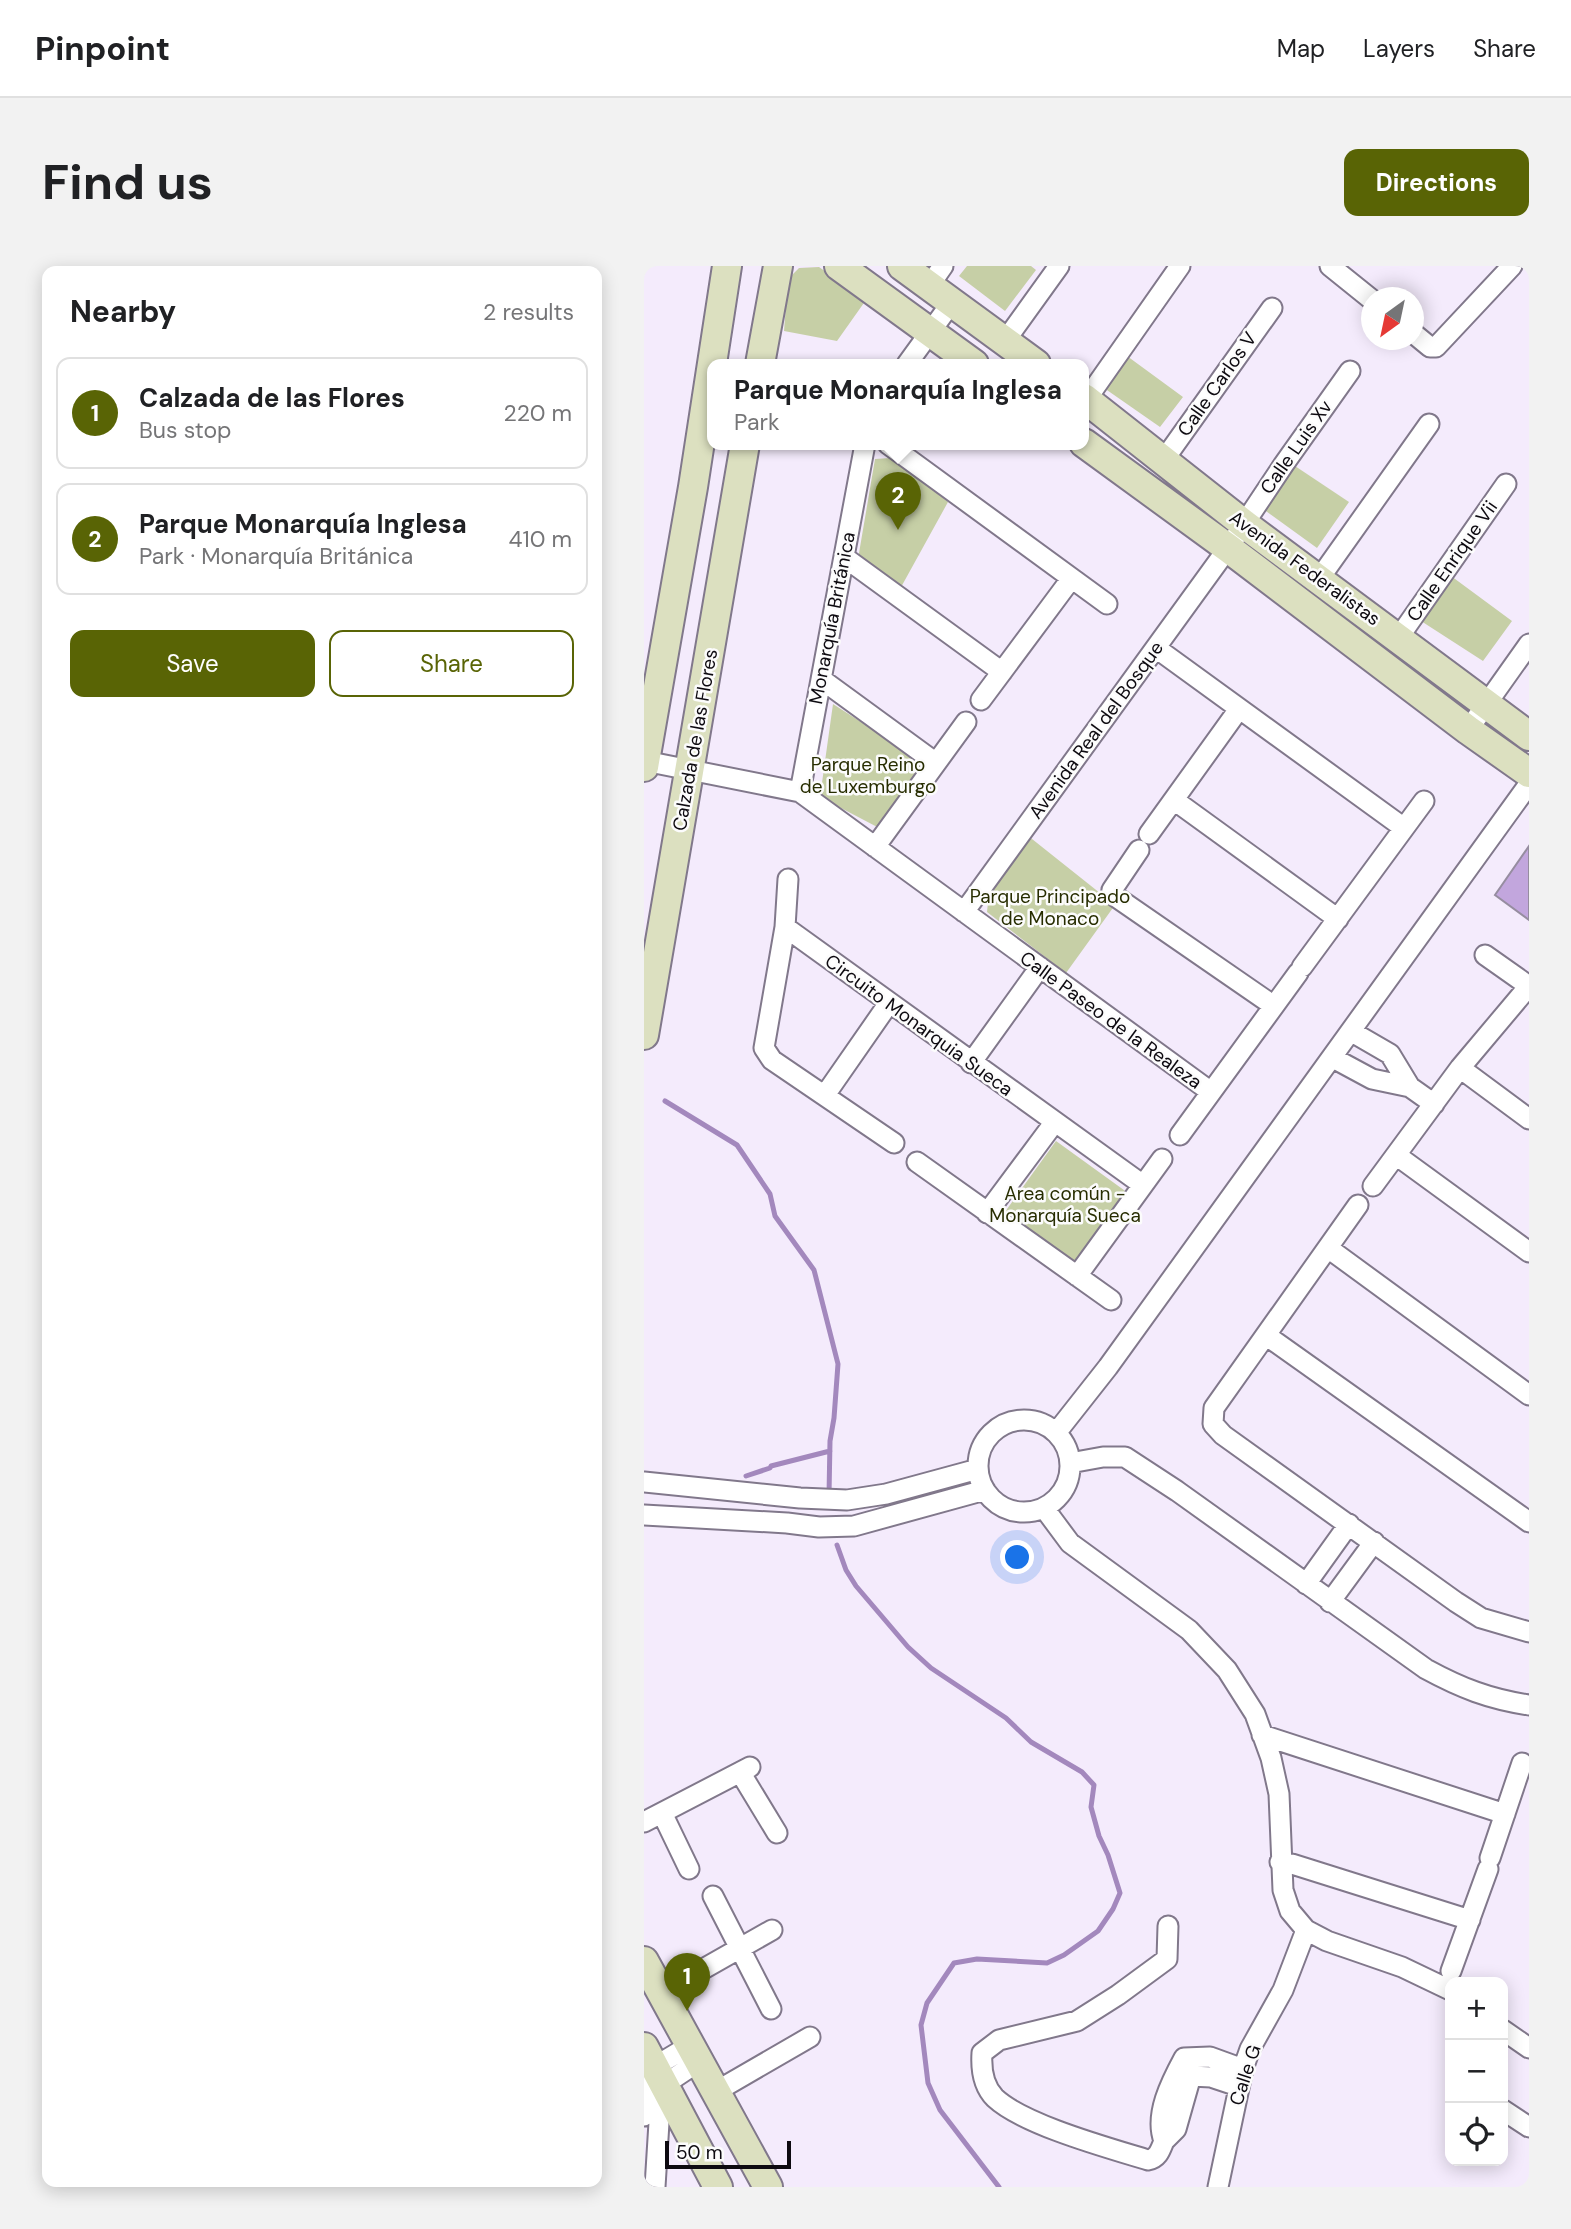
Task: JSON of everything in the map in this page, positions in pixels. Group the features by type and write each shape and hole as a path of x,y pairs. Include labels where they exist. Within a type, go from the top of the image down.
{"street":[{"path":"713,359 727,266"},
{"path":"761,359 778,266"},
{"path":"839,266 967,359"},
{"path":"902,266 936,276 952,302 1029,359"},
{"path":"1005,341 1059,266"},
{"path":"1089,392 1180,266"},
{"path":"1424,342 1430,347 1436,347 1512,266"},
{"path":"1344,270 1361,288"},
{"path":"911,359 952,302"},
{"name":"Calle Carlos V","path":"1163,461 1272,308"},
{"name":"Calle Luis Xv","path":"1228,548 1350,371"},
{"path":"644,767 649,703 693,488 707,397"},
{"name":"Avenida Federalistas","path":"1089,403 1244,524 1529,736"},
{"path":"1319,579 1429,424"},
{"name":"Avenida Federalistas","path":"1089,447 1529,773"},
{"name":"Calzada de las Flores","path":"644,1035 744,450"},
{"name":"Monarquía Británica","path":"800,792 864,450"},
{"path":"896,450 1107,604"},
{"name":"Calle Enrique Vii","path":"1399,637 1506,484"},
{"path":"693,488 736,495"},
{"name":"Avenida Real del Bosque","path":"964,912 1228,548"},
{"path":"844,556 1002,672"},
{"path":"981,700 1071,579"},
{"path":"1468,730 1529,644"},
{"path":"1156,648 1404,828"},
{"path":"821,679 936,763"},
{"path":"1239,709 1112,890 1116,897 1274,1006"},
{"path":"875,847 966,722"},
{"name":"Calle Paseo de la Realeza","path":"645,761 800,792 1211,1092"},
{"path":"1056,1433 1108,1367 1529,784"},
{"path":"1174,800 1338,919"},
{"path":"1180,1135 1424,801"},
{"path":"788,879 785,927 764,1048 772,1060 894,1143"},
{"name":"Circuito Monarquia Sueca","path":"785,927 1143,1185"},
{"path":"1373,1186 1460,1068 1529,986 1485,955"},
{"path":"971,1063 1040,967"},
{"path":"825,1095 889,1003"},
{"path":"1352,1032 1390,1054 1410,1087"},
{"path":"1333,1058 1372,1079 1410,1087 1434,1104"},
{"path":"1460,1068 1529,1119"},
{"path":"988,1213 1054,1123"},
{"path":"1396,1155 1529,1252"},
{"path":"1077,1276 1162,1159"},
{"path":"917,1162 1111,1300"},
{"path":"1358,1205 1214,1409 1213,1424 1223,1436 1481,1618 1529,1632"},
{"path":"1328,1248 1529,1395"},
{"path":"1267,1336 1529,1522"},
{"path":"1026,1420 1037,1422 1056,1433 1068,1452 1070,1463 1066,1485 1061,1494 1044,1508 1033,1511 1011,1510 992,1499 985,1490 978,1469 982,1448 988,1438 1005,1424 1026,1420"},
{"path":"1070,1463 1102,1457 1125,1457 1177,1491 1426,1669 1461,1689 1499,1701 1529,1705"},
{"path":"644,1482 847,1500 978,1469"},
{"path":"644,1515 819,1527 854,1526 985,1490"},
{"path":"787,1523 791,1497"},
{"path":"1044,1508 1070,1543 1094,1563 1157,1606 1198,1640 1227,1670 1255,1714 1271,1758 1279,1794 1283,1890 1290,1911 1306,1930 1327,1941 1445,1979"},
{"path":"1306,1584 1349,1524"},
{"path":"1330,1602 1374,1542"},
{"path":"1262,1735 1505,1814"},
{"path":"1452,1977 1522,1763"},
{"path":"644,1822 745,1770 777,1833"},
{"path":"662,1813 689,1869"},
{"path":"1280,1862 1470,1920"},
{"path":"713,1896 771,2009"},
{"path":"1168,1927 1167,1959 1149,1974 1076,2021 999,2040 982,2053 981,2071 993,2096 1007,2107 1042,2124 1147,2160 1154,2159 1159,2154 1164,2141 1159,2128 1171,2081 1188,2067 1210,2057 1240,2078"},
{"path":"661,1993 772,1930"},
{"name":"Calle G","path":"1218,2187 1240,2078 1250,2049 1283,1990 1306,1930"},
{"path":"644,1961 768,2187"},
{"path":"1508,2033 1529,2048"},
{"path":"715,2092 810,2036"},
{"path":"644,2116 648,2078 654,2066 693,2054"},
{"path":"654,2066 660,2097 655,2187"},
{"path":"654,2066 718,2187"},
{"path":"1508,2113 1529,2127"}],"green space":[{"path":"967,266 1031,266 1036,270 1005,311 959,276"},
{"path":"819,267 866,300 837,341 784,331 788,279 799,268"},
{"path":"1127,356 1183,397 1160,427 1104,388"},
{"path":"890,458 948,502 900,589 858,559 875,459"},
{"path":"1289,462 1349,502 1317,548 1259,506"},
{"path":"1451,576 1512,621 1483,661 1421,621"},
{"name":"Parque Reino de Luxemburgo","path":"833,704 925,763 881,829 820,797"},
{"name":"Parque Principado de Monaco","path":"1027,835 1115,905 1066,973 987,912 989,893"},
{"name":"Area común - Monarquía Sueca","path":"1056,1141 1128,1193 1074,1267 1002,1216"}],"building":[{"path":"1529,846 1529,920 1495,895"}],"waterway":[{"path":"665,1101 737,1145 770,1194 775,1216 814,1270 838,1364 830,1441 829,1495"},
{"path":"746,1476 771,1466 830,1451"},
{"path":"837,1545 846,1570 856,1586 908,1647 931,1668 1006,1718 1031,1742 1082,1772 1094,1785 1091,1807 1120,1893 1098,1931 1064,1955 1047,1963 977,1959 954,1963 927,2003 921,2025 928,2083 940,2110 999,2187"}],"place":[{"name":"Parque Monarquía Inglesa","path":"898,530"},
{"name":"Calzada de las Flores","path":"687,2011"}]}
